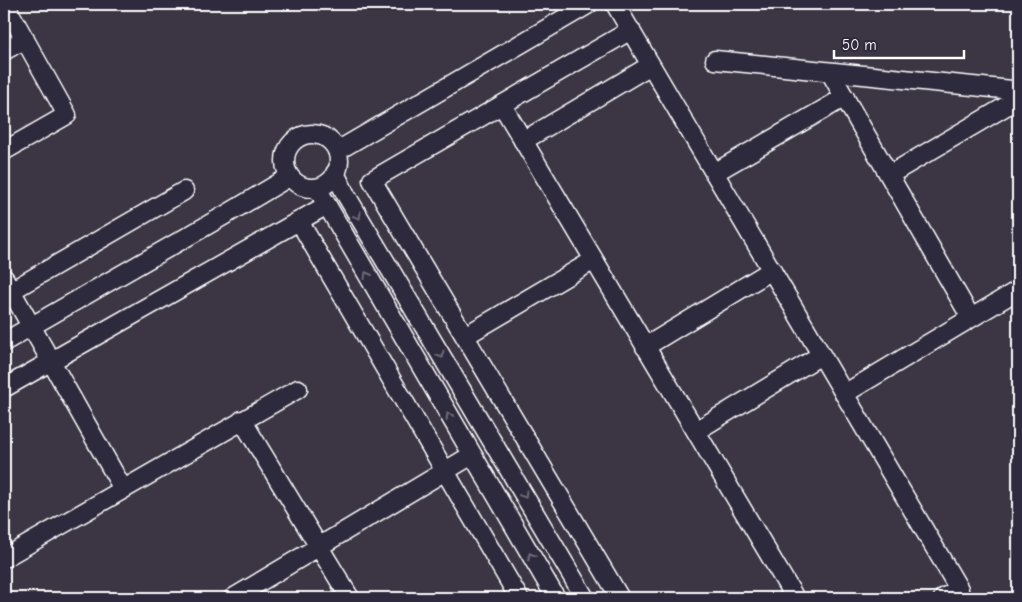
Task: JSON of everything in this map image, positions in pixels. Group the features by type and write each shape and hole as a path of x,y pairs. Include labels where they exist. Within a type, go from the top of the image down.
{"street":[{"path":"4,151 66,115 5,4"},
{"path":"337,151 590,4"},
{"path":"615,4 959,589 943,598"},
{"path":"620,598 372,180 631,30"},
{"path":"4,51 25,39"},
{"path":"715,60 1012,90 1018,100 889,175"},
{"path":"524,141 651,65"},
{"path":"830,72 972,318"},
{"path":"714,172 845,97"},
{"path":"502,105 795,598"},
{"path":"306,134 316,134 325,137 334,145 337,151 339,166 333,178 317,188 307,188 297,184 289,177 285,168 285,156 288,148 296,139 306,134"},
{"path":"335,173 351,204 586,598"},
{"path":"4,342 232,212 289,177"},
{"path":"317,188 556,598"},
{"path":"123,489 31,327 6,288 184,192"},
{"path":"4,388 326,205"},
{"path":"299,221 519,598"},
{"path":"465,336 594,260"},
{"path":"645,347 772,270"},
{"path":"844,394 1018,290"},
{"path":"696,431 821,355"},
{"path":"4,558 298,388"},
{"path":"242,420 350,598"},
{"path":"233,598 472,455"}]}
